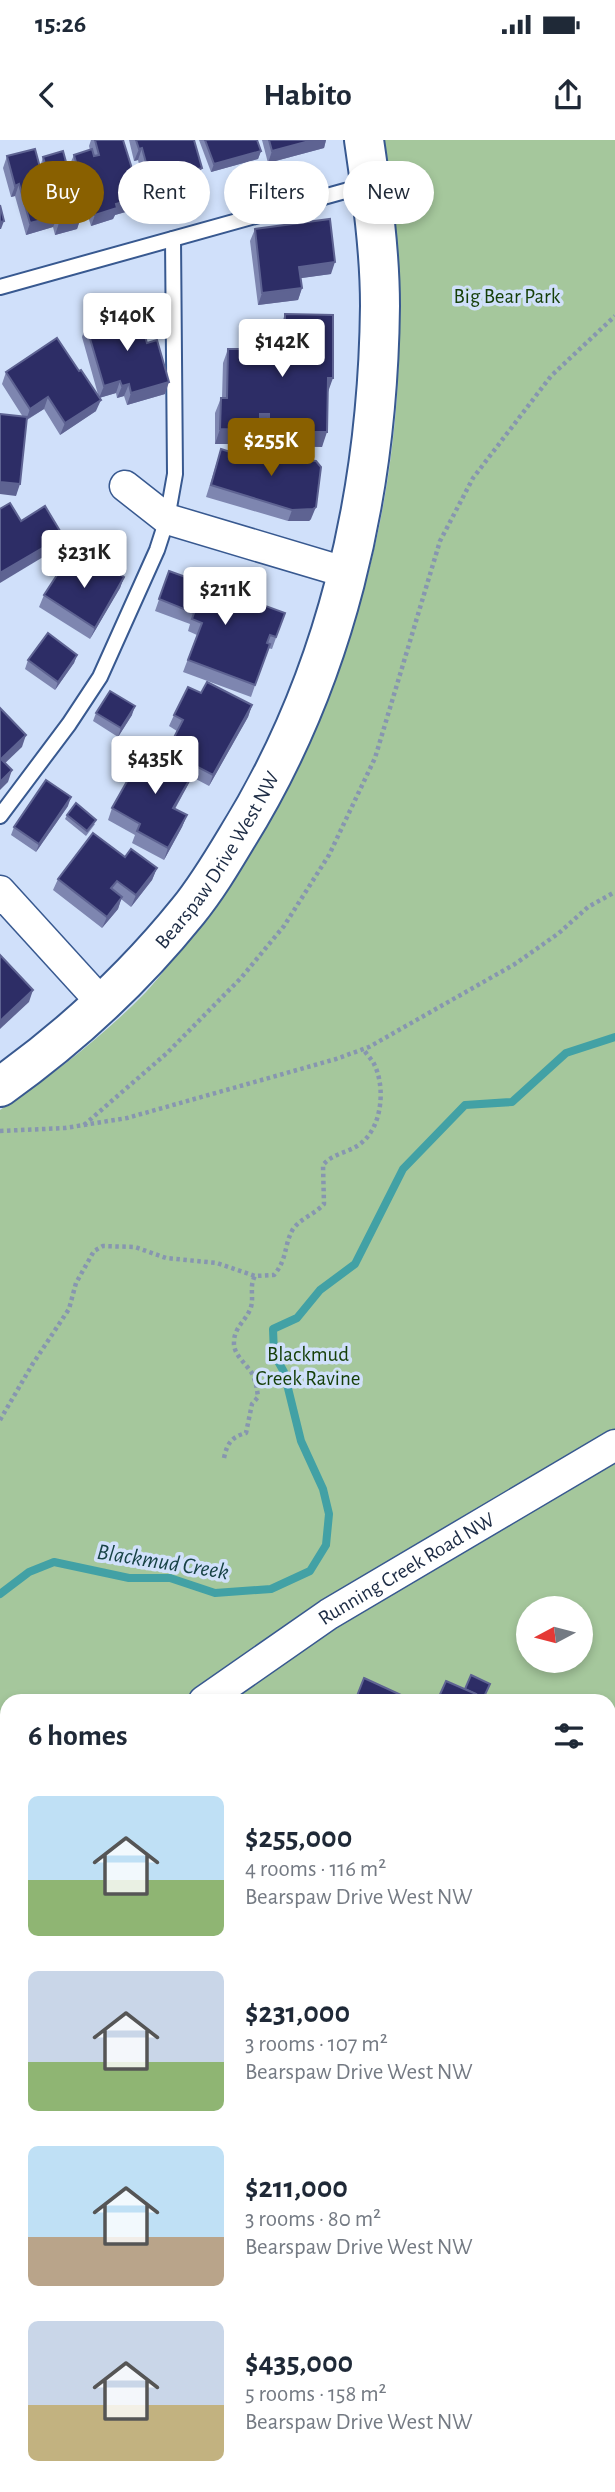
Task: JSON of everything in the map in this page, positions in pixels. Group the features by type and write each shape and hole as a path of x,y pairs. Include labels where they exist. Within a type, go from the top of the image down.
{"street":[{"name":"Bearspaw Drive West NW","path":"364,140 367,161"},
{"name":"Bearspaw Drive West NW","path":"0,1087 73,1031 160,945 190,909 254,810 309,698 330,638 363,508 378,369 380,304 374,224"},
{"path":"125,486 167,519 348,573"},
{"path":"0,891 102,1003"},
{"name":"Running Creek Road NW","path":"214,1694 329,1614 615,1445"}],"lane":[{"path":"0,287 343,192"},
{"path":"0,816 69,724 100,677 157,550 167,519 175,474 173,239"}],"path":[{"path":"84,1125 167,1053 241,978 284,926 329,855 375,758 440,541 473,478 551,376 615,316"},
{"path":"0,1131 84,1125 127,1118 363,1049 515,964 559,933 588,907 615,892"},
{"path":"0,1420 69,1309 76,1283 94,1251 103,1246 135,1247 166,1258 197,1259 256,1276 274,1275 281,1266 293,1230 300,1221 324,1204 323,1165 328,1158 351,1150 371,1132 379,1110 381,1091 373,1062 363,1049"},
{"path":"224,1458 231,1440 246,1433 252,1404 258,1397 252,1374 235,1349 233,1341 239,1324 252,1304 251,1283 256,1276"}],"green space":[{"name":"Blackmud Creek Ravine","path":"381,140 615,140 615,1694 0,1694 0,1110 94,1040 152,986 233,879 273,814 307,746 336,675 360,603 379,528 391,453 398,377 399,301 394,224 434,224 434,161 384,161"}],"building":[{"path":"95,140 123,140 130,161 118,161 117,208 104,212 104,161 76,161 74,155 92,149 94,156 99,155"},
{"path":"136,140 194,140 200,161 146,161 142,148 139,149"},
{"path":"205,140 257,140 261,151 214,164"},
{"path":"269,140 313,140 272,151"},
{"path":"35,149 38,161 21,161 21,191 19,184 15,186 7,156"},
{"path":"63,151 66,161 44,161 43,157"},
{"path":"0,205 4,221 0,222"},
{"path":"329,219 335,262 299,267 302,288 262,293 255,229 292,224 329,224"},
{"path":"137,310 147,343 157,340 169,382 131,393 129,384 122,386 120,381 104,386 86,325"},
{"path":"285,314 333,315 333,378 328,378 327,432 293,432 293,436 269,436 269,414 260,414 260,430 220,429 221,398 227,398 228,349 255,349 256,331 285,332"},
{"path":"57,338 101,400 65,423 48,397 30,409 6,372"},
{"path":"0,414 27,417 20,484 0,482"},
{"path":"221,449 255,460 257,452 274,457 276,449 316,461 321,467 316,507 292,510 211,485"},
{"path":"10,503 21,521 45,506 63,536 0,573 0,509"},
{"path":"70,555 89,567 82,578 87,581 99,561 124,577 95,628 44,595"},
{"path":"169,571 285,613 276,637 270,635 267,643 270,644 255,685 188,660 202,623 192,619 194,613 159,599"},
{"path":"48,633 77,655 58,682 28,660"},
{"path":"207,682 252,705 213,775 167,751 183,720 174,715 188,687 201,693"},
{"path":"110,691 135,706 121,728 96,713"},
{"path":"0,708 26,735 1,759 12,770 0,782"},
{"path":"147,746 194,772 173,808 187,815 168,848 137,831 140,824 112,808"},
{"path":"46,780 71,797 39,844 14,827"},
{"path":"76,803 96,820 87,831 67,815"},
{"path":"93,833 125,857 131,849 157,868 136,895 117,881 111,888 122,897 107,917 58,879"},
{"path":"0,955 33,990 0,1021"},
{"path":"471,1675 490,1684 485,1694 476,1694 465,1689"},
{"path":"364,1678 399,1694 358,1694"},
{"path":"446,1681 476,1694 440,1694"}],"waterway":[{"name":"Blackmud Creek","path":"0,1594 29,1572 54,1562 129,1578 170,1578 215,1593 271,1589 310,1571 326,1545 329,1514 323,1489 301,1441 284,1372 274,1354 273,1329 297,1318 320,1290 355,1264 403,1169 465,1105 512,1102 566,1053 615,1037"}],"park label":[{"name":"Big Bear Park","path":"507,296"}]}
